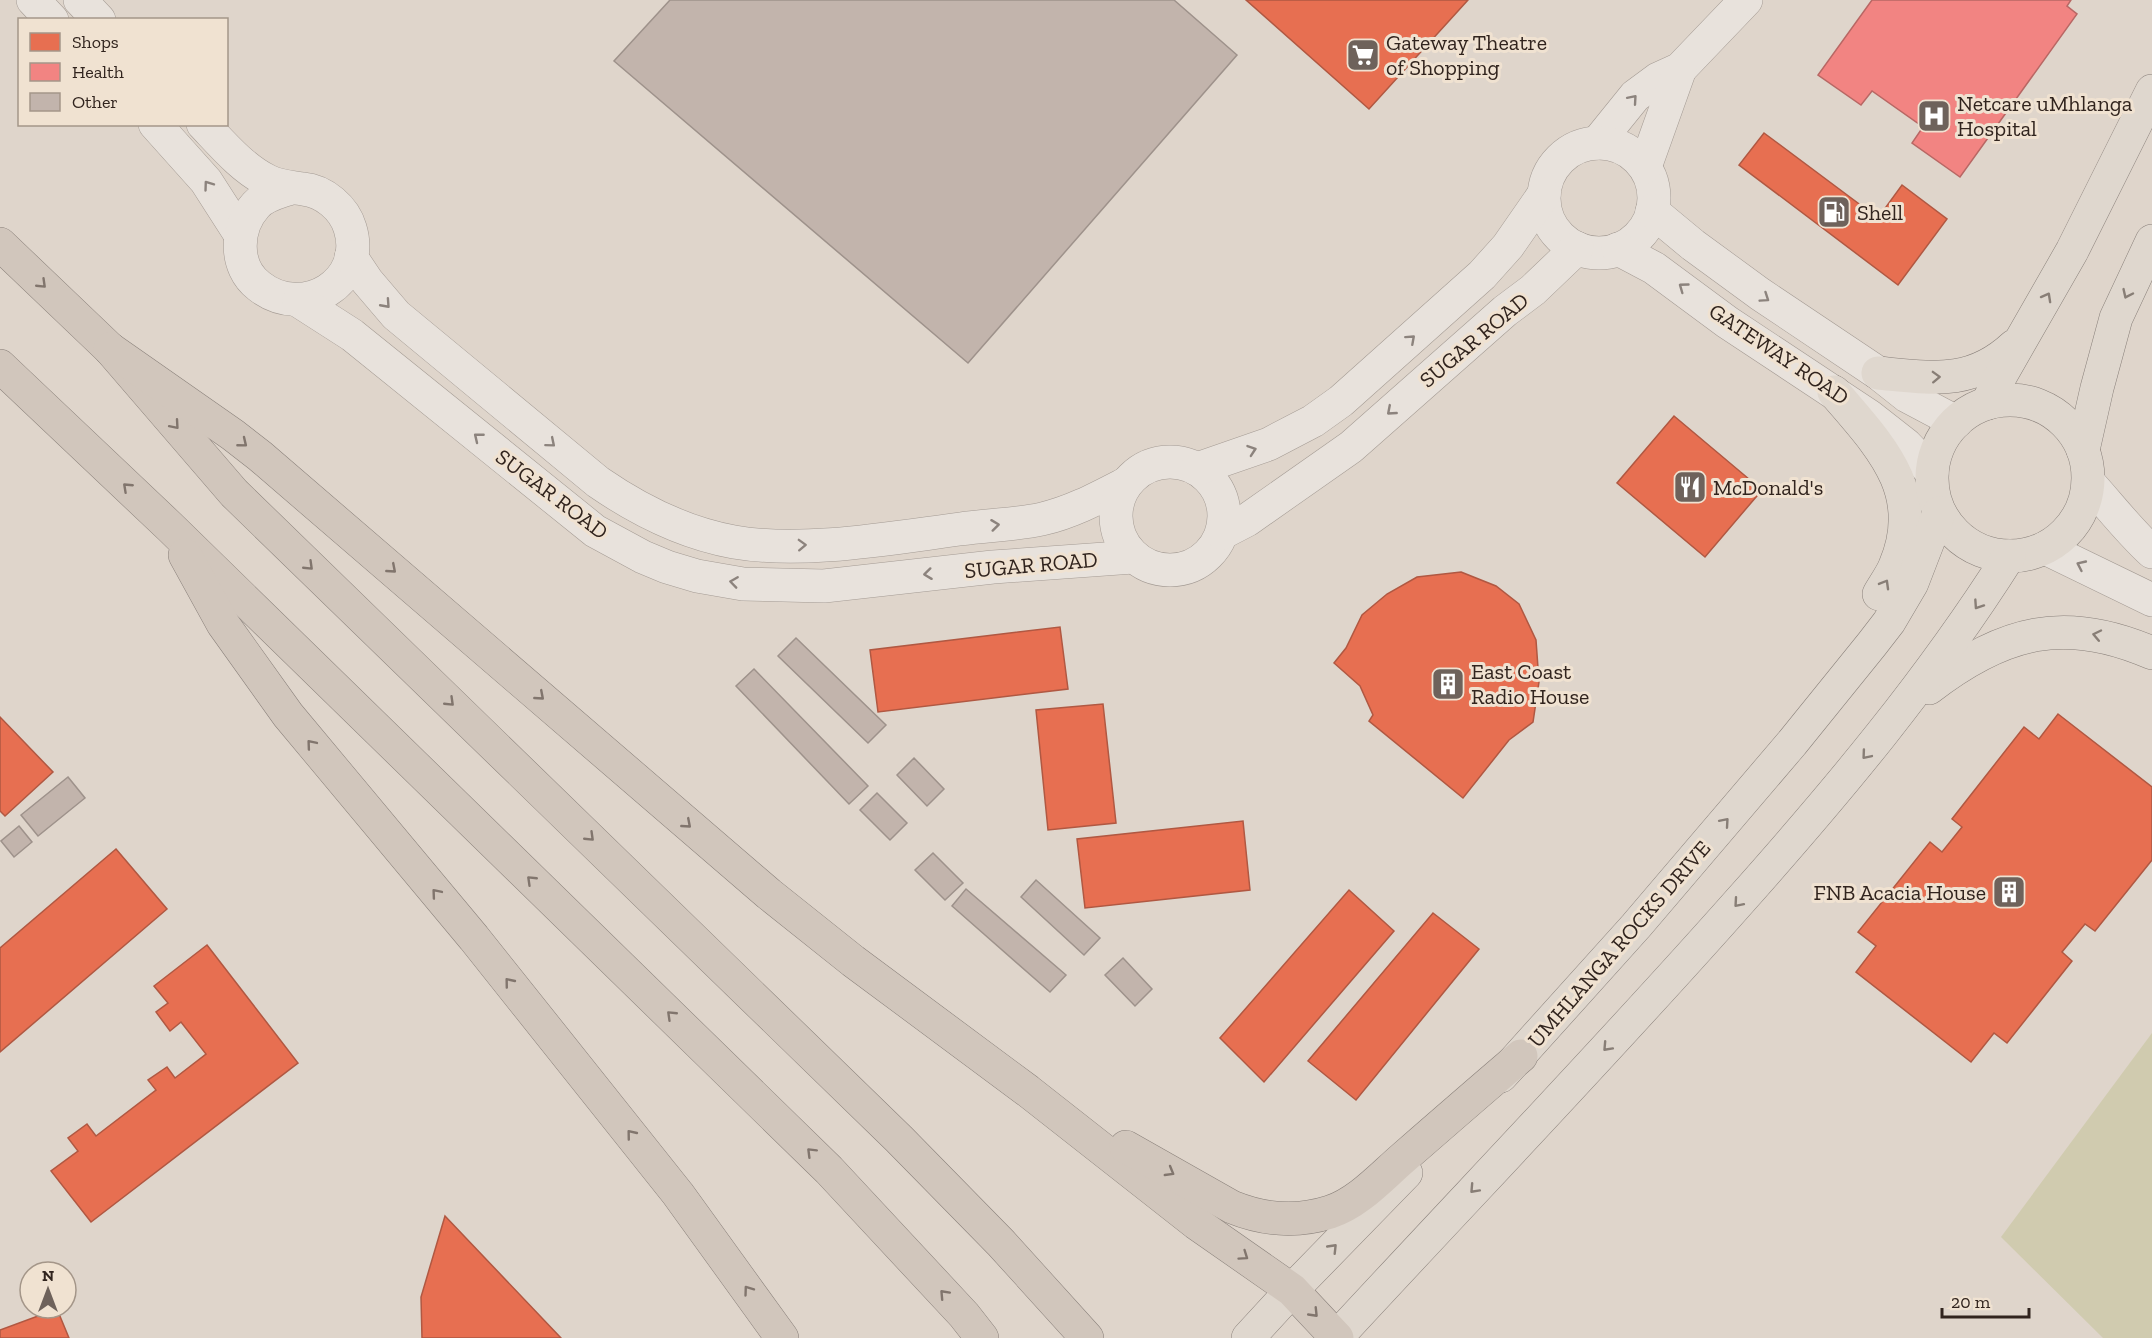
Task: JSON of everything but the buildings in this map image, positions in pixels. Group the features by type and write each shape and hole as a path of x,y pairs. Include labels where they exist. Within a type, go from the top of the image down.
{"highway":[{"path":"0,244 110,349 234,493 899,1139 1001,1243 1087,1338"},
{"path":"110,349 242,442 337,521 769,894 853,962 1028,1091 1196,1223 1292,1290 1337,1338"},
{"path":"0,366 170,527 830,1170 982,1338"},
{"path":"170,527 223,624 288,715 474,938 678,1194 782,1338"},
{"path":"1028,1091 1232,1207 1264,1218 1295,1219 1332,1212 1365,1191 1521,1056"}],"main road":[{"path":"1988,403 1997,382 2072,251 2152,91"},
{"path":"2084,450 2097,388 2116,318 2152,241"},
{"path":"1878,373 1924,377 1967,374 1994,364 2022,339"},
{"path":"1792,743 1804,713 1895,567 1907,515 1894,471 1869,433 1834,392"},
{"path":"2013,400 2042,406 2067,424 2084,450 2088,466 2089,483 2085,503 2078,517 2066,533 2045,548 2024,555 1991,554 1968,544 1954,533 1939,513 1933,492 1932,472 1939,444 1956,422 1970,411 1988,403 2013,400"},
{"name":"UMHLANGA ROCKS DRIVE","path":"1250,1337 1292,1290 1521,1056 1792,743 1861,660 1888,622 1912,583 1939,513"},
{"path":"1337,1338 1680,969 1807,825 1902,709 1956,638 2009,556"},
{"path":"1902,709 1964,663 2000,646 2032,635 2069,631 2086,633 2121,641 2152,653"}],"street":[{"path":"33,0 50,18"},
{"path":"80,0 97,18"},
{"path":"1597,143 1644,87 1680,69 1746,0"},
{"path":"1645,167 1680,69"},
{"path":"157,126 206,181 240,234"},
{"path":"205,126 228,151 257,174 267,181 288,189"},
{"path":"1597,143 1619,146 1629,152 1645,167 1653,187 1653,211 1643,230 1628,244 1618,249 1597,253 1577,248 1556,232 1549,220 1544,194 1546,181 1560,158 1584,145 1597,143"},
{"path":"288,189 304,189 319,193 338,207 350,227 351,257 344,274 332,288 317,297 299,301 283,300 268,294 255,283 245,269 240,252 240,234 246,218 257,204 271,194 288,189"},
{"name":"SUGAR ROAD","path":"1197,469 1269,444 1313,421 1341,401 1482,275 1508,246 1544,194"},
{"name":"GATEWAY ROAD","path":"1653,211 1693,245 1760,294 1878,373 1907,396 1956,422"},
{"name":"SUGAR ROAD","path":"1222,533 1247,520 1351,447 1505,311 1533,290 1577,248"},
{"name":"GATEWAY ROAD","path":"1618,249 1654,268 1727,321 1834,392 1905,445 1932,472"},
{"name":"SUGAR ROAD","path":"351,257 367,281 396,315 598,482 627,502 707,536 769,546 843,543 906,537 1040,519 1080,507 1125,484"},
{"name":"SUGAR ROAD","path":"299,301 352,335 595,531 643,557 677,570 743,584 824,586 993,567 1133,557"},
{"path":"1174,462 1197,469 1211,481 1221,497 1224,515 1222,533 1216,546 1195,565 1182,570 1167,571 1153,568 1133,557 1124,547 1115,522 1119,496 1125,484 1137,472 1160,463 1174,462"},
{"path":"2089,483 2121,518 2131,533 2152,552"},
{"path":"2045,548 2152,600"}],"shaded area":[{"path":"2152,1033 2152,1338 2103,1338 2001,1237"}],"place":[{"name":"Gateway Theatre of Shopping","path":"1363,55"},
{"name":"Netcare uMhlanga Hospital","path":"1934,116"},
{"name":"Shell","path":"1834,212"},
{"name":"McDonald's","path":"1690,487"},
{"name":"East Coast Radio House","path":"1448,684"},
{"name":"FNB Acacia House","path":"2009,892"}]}
